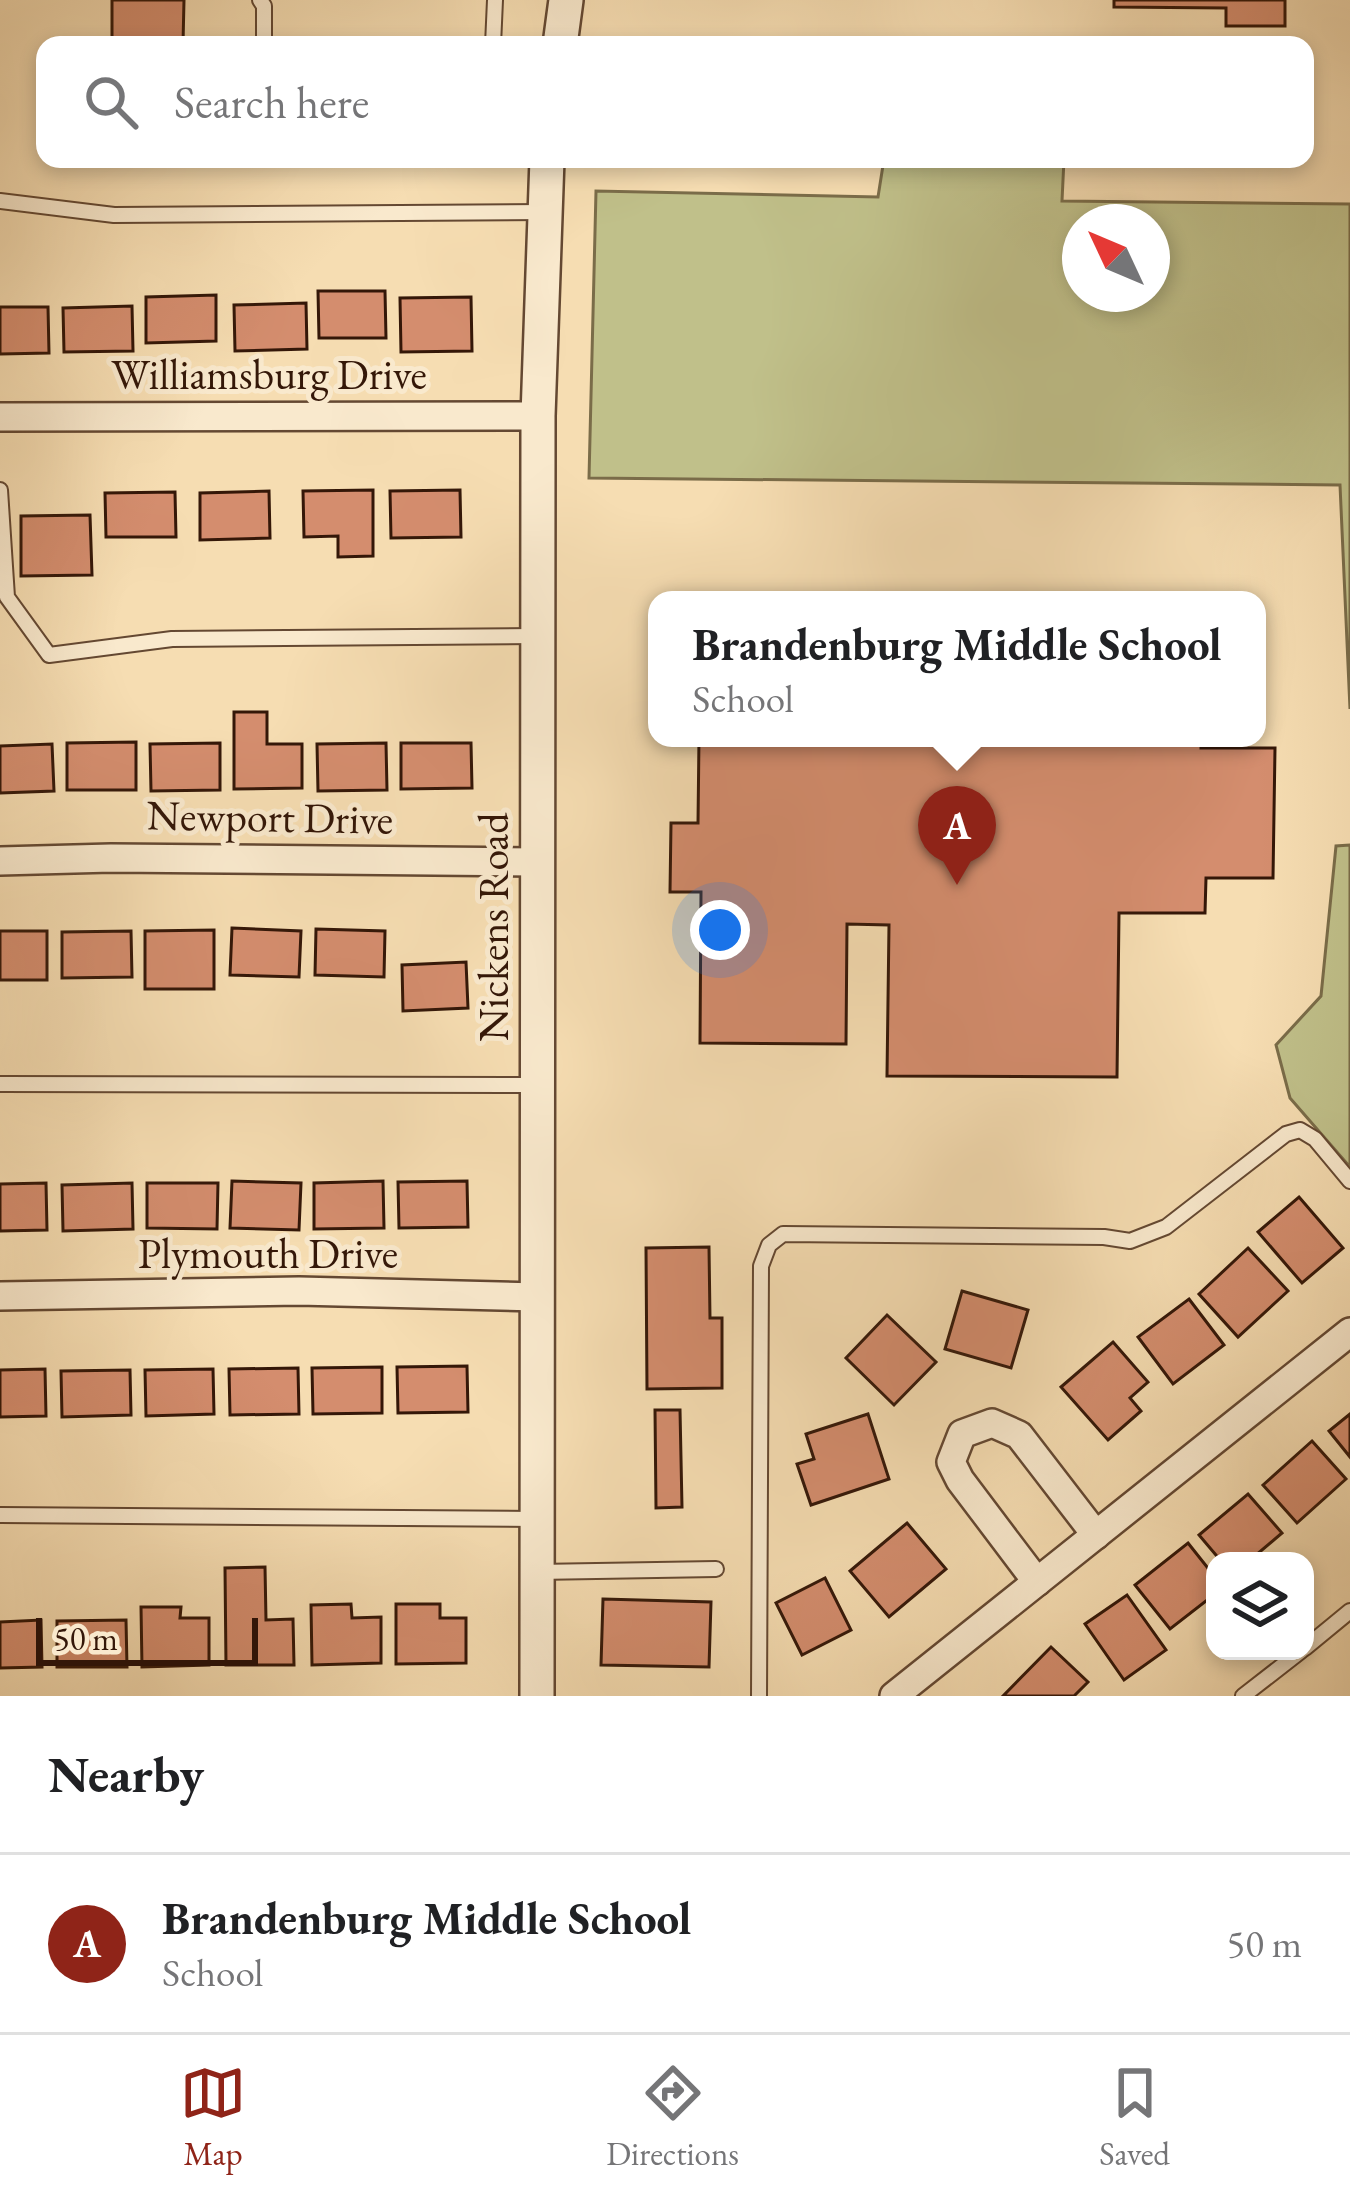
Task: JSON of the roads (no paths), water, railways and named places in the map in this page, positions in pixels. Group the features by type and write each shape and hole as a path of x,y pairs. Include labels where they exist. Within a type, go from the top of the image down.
{"street":[{"path":"561,36 566,0"},
{"name":"Nickens Road","path":"538,1696 538,416 547,168"},
{"name":"Williamsburg Drive","path":"0,417 538,416"},
{"name":"Newport Drive","path":"0,862 111,858 538,862"},
{"name":"Plymouth Drive","path":"0,1297 299,1291 537,1297"},
{"path":"894,1696 1350,1332"},
{"path":"1037,1582 960,1480 951,1462 962,1434 992,1424 1019,1435 1096,1535"}],"lane":[{"path":"260,0 264,36"},
{"path":"494,36 495,0"},
{"path":"0,202 114,215 545,212"},
{"path":"0,490 7,597 49,655 172,639 538,636"},
{"path":"0,1084 538,1085"},
{"path":"759,1696 761,1266 769,1245 783,1234 1130,1240 1166,1227 1286,1134 1300,1130 1315,1139 1350,1181"},
{"path":"0,1515 537,1519"},
{"path":"537,1572 716,1569"},
{"path":"1314,1641 1350,1611"},
{"path":"1243,1696 1290,1660"}],"place":[{"name":"Brandenburg Middle School","path":"957,885"}]}
